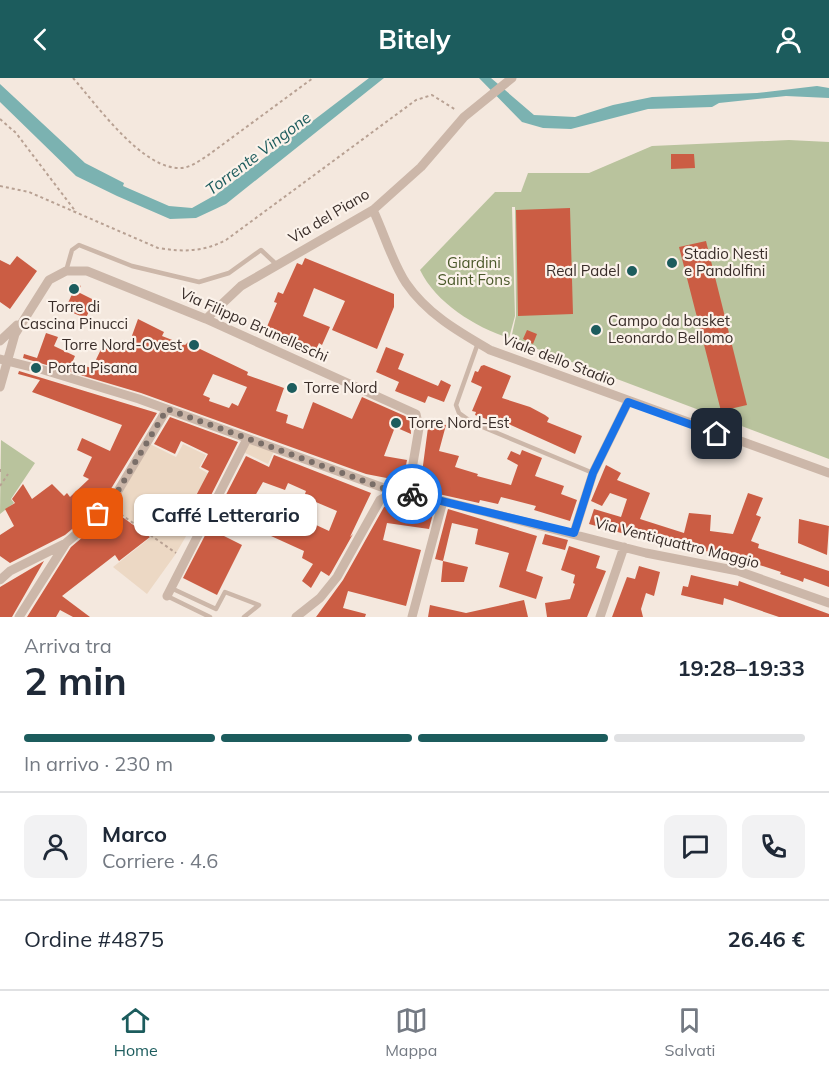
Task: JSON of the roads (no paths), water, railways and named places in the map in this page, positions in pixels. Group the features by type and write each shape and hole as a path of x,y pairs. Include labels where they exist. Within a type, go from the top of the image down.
{"street":[{"name":"Via del Piano","path":"206,319 241,286 373,210 422,167 464,117 512,78"},
{"name":"Viale dello Stadio","path":"373,210 405,281 421,302 454,329 478,343 628,402 829,473"},
{"name":"Via Filippo Brunelleschi","path":"66,271 87,271 206,319 416,414 419,428 408,493"},
{"path":"0,387 4,360 21,321 49,280 66,271"},
{"path":"0,340 21,321"},
{"name":"Via Ventiquattro Maggio","path":"4,360 167,409 394,492 443,501 624,547 738,571 829,603"},
{"path":"574,533 593,473 628,402"},
{"path":"0,580 10,571 66,543 109,506 167,409"},
{"path":"169,592 247,439"},
{"path":"296,617 320,598 337,577 380,500 394,492"},
{"path":"412,617 443,501"},
{"path":"19,617 66,543"},
{"path":"600,617 624,547"},
{"path":"0,565 10,571"}],"lane":[{"path":"66,271 72,250 79,245 132,266 199,282 229,273 261,250 276,264"},
{"path":"478,343 456,405 459,413 473,423 593,473"},
{"path":"169,592 216,609 225,591 259,605 244,617"},
{"path":"169,592 210,617"}],"water":[{"path":"369,78 384,78 226,204 196,218 170,219 76,176 0,102 0,84 85,163 124,183 123,186 169,206 192,208 217,194"},
{"path":"479,78 491,78 534,115 575,117 613,105 652,97 757,93 817,86 829,88 829,98 786,96 719,103 712,107 648,109 571,129 543,128 522,122"}],"place":[{"name":"Stadio Nesti e Pandolfini","path":"672,263"},
{"name":"Real Padel","path":"632,271"},
{"name":"Torre di Cascina Pinucci","path":"74,289"},
{"name":"Campo da basket Leonardo Bellomo","path":"596,330"},
{"name":"Torre Nord-Ovest","path":"194,345"},
{"name":"Porta Pisana","path":"36,368"},
{"name":"Torre Nord","path":"292,388"},
{"name":"Torre Nord-Est","path":"396,423"},
{"name":"Caffé Letterario","path":"98,514"}],"water label":[{"name":"Torrente Vingone","path":"258,153"}],"park label":[{"name":"Giardini Saint Fons","path":"474,272"}]}
